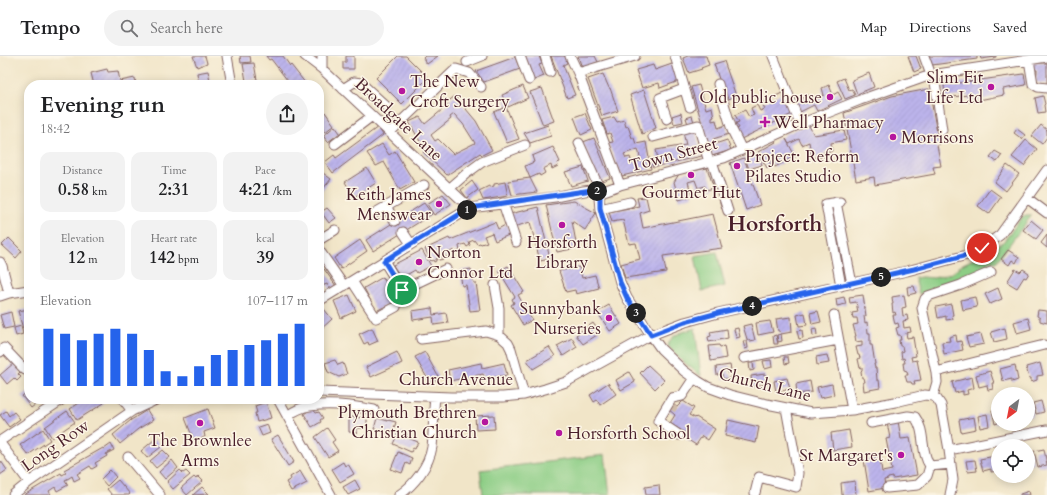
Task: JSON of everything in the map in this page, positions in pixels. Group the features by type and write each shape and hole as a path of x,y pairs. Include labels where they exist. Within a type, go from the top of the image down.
{"street":[{"path":"227,56 231,80"},
{"name":"Broadgate Lane","path":"305,56 343,88 470,208"},
{"path":"322,56 322,69"},
{"path":"467,62 482,56"},
{"path":"520,56 529,80"},
{"path":"545,56 550,72"},
{"path":"570,56 578,73 620,185"},
{"path":"578,73 635,56"},
{"path":"675,56 690,107"},
{"path":"773,56 800,124"},
{"path":"924,56 933,75 942,130"},
{"name":"Town Street","path":"324,298 470,208 592,190 601,192 620,185 724,158 800,124 860,100 933,75 1047,58"},
{"path":"1029,60 1033,84 1038,87 1047,88"},
{"path":"390,132 456,69 469,73 481,87"},
{"path":"343,88 354,82 361,83 387,107"},
{"path":"718,84 732,130 742,150"},
{"path":"667,119 660,98 684,90"},
{"path":"335,144 372,116"},
{"path":"653,137 698,125 728,211"},
{"path":"579,143 601,192"},
{"path":"450,188 482,162 525,145"},
{"name":"Church Avenue","path":"324,392 503,398 524,395 566,382 651,335 685,322 718,313 852,284 967,255 982,248 1000,235 1047,170"},
{"path":"375,213 424,185"},
{"name":"Church Lane","path":"601,192 600,208 620,282 627,298 661,349 684,371 708,387 730,395 811,413 852,410 929,395"},
{"path":"1027,198 1047,213"},
{"path":"600,208 630,202"},
{"path":"841,286 826,204 838,202 852,284"},
{"path":"503,203 516,242"},
{"path":"386,207 395,221"},
{"path":"830,226 842,223"},
{"path":"324,237 335,230"},
{"path":"403,232 411,244"},
{"path":"324,256 376,318 396,307"},
{"path":"384,261 402,290 446,269"},
{"path":"0,262 2,266 5,294 24,291"},
{"path":"950,495 953,480 950,450 941,405 938,399 929,395 937,382 922,308 925,299 928,296 961,285 991,272"},
{"path":"495,285 499,308 499,335"},
{"path":"834,315 852,410"},
{"path":"420,339 486,331 499,335 512,349 524,395"},
{"path":"744,358 838,340"},
{"path":"936,372 1044,345"},
{"path":"0,352 4,348 24,369"},
{"path":"662,424 674,404 682,396 694,378"},
{"path":"399,495 415,480 428,461 432,448 435,397"},
{"path":"674,404 672,398 658,421 679,435"},
{"path":"29,482 1,445 56,404"},
{"path":"127,404 132,411"},
{"name":"Long Row","path":"13,495 29,482 132,411 147,404"},
{"path":"281,404 331,495"},
{"path":"287,416 298,410 311,406 355,407 374,410"},
{"path":"755,493 759,476 796,487 798,473 786,408"},
{"path":"871,423 908,416 915,417 920,424 926,460 930,466"},
{"path":"950,450 1047,430"},
{"path":"128,457 160,495"},
{"path":"930,466 951,464"},
{"path":"887,488 918,485 927,476 930,466"}],"green space":[{"path":"1032,215 996,262 988,262 985,269 970,278 919,294 915,278 934,278 952,273 963,264 991,251 1004,241 1022,217"},
{"path":"717,252 725,286 702,291 695,256"},
{"path":"695,328 701,376 680,359 668,346 669,342 675,336"},
{"path":"605,455 610,495 483,495 480,470"}],"building":[{"path":"193,56 205,56 207,63 197,67"},
{"path":"240,56 250,56 251,62 241,63"},
{"path":"266,56 283,56 303,80 287,80 271,59 269,60"},
{"path":"346,56 354,56 354,69 343,69 343,62 346,62"},
{"name":"The New Croft Surgery","path":"398,56 406,56 428,78 402,104 376,78"},
{"path":"425,56 438,56 427,64 423,58"},
{"path":"524,56 539,56 542,64 539,65 544,76 534,80"},
{"path":"551,56 565,56 567,63 563,65 575,95 567,98"},
{"path":"578,56 595,56 598,62 582,68"},
{"path":"688,56 706,56 709,65 689,73 683,58"},
{"path":"908,56 916,56 921,69 914,72"},
{"path":"929,56 977,56 977,59 932,65"},
{"path":"980,56 996,56 996,57 981,59"},
{"path":"515,57 520,69 484,82 476,71"},
{"path":"724,61 736,96 726,100 714,64"},
{"path":"254,63 257,80 246,80 243,64"},
{"path":"1032,63 1047,63 1047,84 1036,82 1037,70 1033,70"},
{"path":"672,64 679,81 660,88 659,83 642,88 636,70 653,65 655,70"},
{"path":"107,69 108,72 118,71 120,80 93,80 91,73"},
{"path":"208,71 210,80 198,80 197,73"},
{"path":"869,73 874,87 857,94 852,80"},
{"path":"603,74 610,88 618,111 602,116 588,79"},
{"path":"1024,74 1026,85 1003,89 1004,95 969,102 968,95 945,98 944,85"},
{"path":"135,78 135,80 125,80"},
{"path":"844,78 849,90 852,89 855,95 845,99 837,81"},
{"path":"699,85 706,109 712,107 714,117 712,118 712,121 716,120 718,128 726,125 729,134 713,139 715,144 727,140 731,150 712,156 691,87"},
{"name":"Old public house","path":"829,85 833,95 838,92 842,99 817,111 814,105 800,112 795,102 809,95 812,100 824,95 822,88"},
{"path":"523,86 528,98 508,107 502,95"},
{"path":"542,88 554,121 543,125 530,92"},
{"name":"Morrisons","path":"929,89 939,144 937,145 941,166 933,167 935,174 875,185 874,177 856,180 844,113 892,96"},
{"path":"644,90 656,128 642,134 630,95"},
{"path":"782,93 792,114 739,140 734,130 739,128 736,123 739,122 735,115 745,110 749,117 754,115 751,108 757,105 760,111 765,109 762,103"},
{"path":"455,96 476,121 492,150 482,155 480,153 447,175 423,152 425,150 409,122 420,117 425,124 448,105 446,103","holes":["454,114 463,124 475,143 453,154 438,139 435,141 431,135 451,119 450,117"]},
{"path":"1043,96 1045,112 1038,113 1035,98"},
{"path":"506,107 519,139 507,143 494,112"},
{"path":"325,112 334,125 325,132 324,131"},
{"path":"585,113 592,130 581,135 574,117"},
{"path":"681,113 683,122 674,124 672,116"},
{"path":"692,116 694,122 688,124 686,118"},
{"path":"614,117 617,122 624,120 626,127 628,126 632,138 634,138 636,144 646,142 651,169 622,176 608,143 613,142 610,133 607,134 602,120","holes":["638,149 641,161 632,163 630,157 626,158 624,154"]},
{"path":"808,124 814,135 844,130 846,140 831,143 832,151 824,152 825,157 812,158 809,142 802,145 799,139 789,144 786,139 795,156 775,167 771,160 769,161 771,166 767,168 758,152 776,142 775,140"},
{"path":"548,125 551,136 530,143 524,133"},
{"path":"1041,125 1047,130 1047,137 1042,144 1032,136"},
{"path":"335,126 340,133 328,142 324,135"},
{"path":"378,127 383,135 333,173 325,162 334,155 336,158"},
{"path":"695,129 702,156 653,167 651,160 658,159 656,150 686,145 683,132"},
{"path":"1017,129 1025,135 1022,139 1014,133"},
{"path":"594,138 610,178 599,182 583,142"},
{"path":"1026,140 1037,149 1024,166 1012,157"},
{"path":"382,144 389,155 395,151 414,182 400,190 384,162 376,166 367,153"},
{"path":"553,147 560,162 557,163 558,166 552,169 551,165 543,169 545,173 540,176 539,174 530,178 525,166 534,162 532,156"},
{"path":"995,151 1002,155 997,162 990,157"},
{"path":"758,154 762,165 749,169 745,158"},
{"path":"744,158 760,205 746,210 730,163"},
{"path":"1007,165 1019,174 1006,191 995,182"},
{"path":"583,167 588,181 571,186 565,172"},
{"path":"367,168 376,183 354,197 345,182"},
{"path":"707,168 714,188 706,190 705,186 698,188 695,180 688,182 692,196 679,200 674,182 679,174"},
{"path":"324,174 331,179 324,188"},
{"path":"530,178 537,192 512,195 508,181"},
{"path":"472,181 478,190 467,198 461,190"},
{"path":"505,182 508,196 483,200 479,191 489,186 494,186 494,184"},
{"path":"990,189 1001,197 989,214 978,206"},
{"name":"Keith James Menswear","path":"443,194 451,204 434,215 427,204"},
{"path":"646,197 649,210 640,213 643,228 713,214 722,248 663,256 666,272 625,278 621,264 640,259 636,243 629,244 623,220 612,222 609,212 639,206 637,198"},
{"name":"Horsforth Library","path":"574,201 596,213 585,230 572,221 577,248 557,252 546,205"},
{"path":"424,203 432,214 373,251 366,240"},
{"path":"538,207 550,259 540,261 530,222 514,227 510,214"},
{"path":"327,208 336,218 329,223 324,216 324,210"},
{"path":"1031,220 1043,230 1036,239 1023,230"},
{"path":"495,222 498,229 507,224 511,234 495,241 492,233 484,236 487,242 477,244 474,240 469,242 470,245 467,247 465,244 459,246 460,251 455,252 454,250 448,253 449,256 445,258 444,255 442,256 443,259 439,260 438,258 434,262 433,260 431,261 425,249 449,238 450,240"},
{"path":"1047,235 1047,248 1041,243"},
{"path":"9,238 22,251 16,258 2,245"},
{"path":"360,240 367,251 341,269 334,258"},
{"path":"422,250 431,266 417,273 415,270 401,278 393,265"},
{"path":"1008,250 1019,257 1016,263 1012,260 1009,265 1001,259"},
{"path":"508,266 524,292 518,295 532,320 523,325 511,305 514,303 512,299 515,297 499,271"},
{"path":"579,267 582,278 595,275 599,288 576,294 575,290 566,292 559,271"},
{"path":"324,269 336,286 330,289 327,284 324,285"},
{"path":"471,269 474,283 476,283 480,310 470,311 466,285 462,286 460,271"},
{"path":"1015,269 1020,272 1023,269 1029,273 1026,278 1024,277 1017,288 1007,282"},
{"path":"383,277 396,301 376,311 364,288"},
{"path":"914,286 916,293 908,295 907,287"},
{"path":"998,288 1002,299 990,304 985,294"},
{"path":"349,295 356,311 341,318 334,301"},
{"path":"863,295 866,316 864,316 865,323 867,322 868,333 870,333 870,345 872,345 874,364 880,388 864,391 863,382 865,382 864,378 862,378 862,367 860,368 858,359 860,358 856,347 862,346 862,341 856,342 853,325 858,324 857,318 853,318 852,313 858,312 856,302 850,303 849,297"},
{"path":"904,295 906,307 902,308 903,316 907,315 908,320 903,321 904,328 910,327 911,332 906,333 907,338 913,337 916,356 911,357 912,361 917,360 921,380 914,381 915,384 907,382 905,375 908,375 907,371 904,370 903,363 905,363 904,358 902,359 901,352 903,351 902,346 900,346 900,335 898,335 896,328 899,327 898,323 895,324 893,315 896,315 895,312 893,313 892,297"},
{"path":"844,297 846,304 837,306 836,299"},
{"path":"975,297 977,307 963,310 961,300"},
{"path":"951,304 953,319 946,320 946,316 938,318 936,307"},
{"name":"Sunnybank Nurseries","path":"609,305 621,324 610,331 597,312"},
{"path":"432,308 433,315 446,313 448,323 434,325 433,317 413,320 412,311"},
{"path":"324,309 332,319 324,326"},
{"path":"24,310 23,329 18,311"},
{"path":"1038,310 1047,311 1047,323 1040,321 1040,318 1037,316"},
{"path":"818,311 821,322 812,324 810,313"},
{"path":"11,312 14,327 4,329 0,315"},
{"path":"805,313 807,325 799,326 797,315"},
{"path":"791,317 792,332 781,334 780,331 778,331 776,319"},
{"path":"1028,318 1031,329 1017,333 1014,322"},
{"path":"770,321 773,332 758,335 756,323"},
{"path":"593,323 600,333 583,344 576,335"},
{"path":"751,324 755,340 750,341 747,339 743,326"},
{"path":"21,326 23,334 16,336 14,328"},
{"path":"372,328 378,341 369,345 368,342 364,344 359,334"},
{"path":"738,328 740,337 736,338 734,329"},
{"path":"816,328 817,335 813,336 812,329"},
{"path":"1005,328 1007,339 994,342 991,332"},
{"path":"727,329 728,338 709,342 708,337 711,336 710,332"},
{"path":"802,330 803,338 799,339 797,331"},
{"path":"781,334 782,341 778,342 777,335"},
{"path":"981,334 984,344 969,347 966,337"},
{"path":"776,335 778,344 774,344 773,336"},
{"path":"956,335 957,342 961,341 963,350 944,354 942,342 950,341 949,337"},
{"path":"572,338 577,347 563,356 557,346"},
{"path":"743,341 747,341 748,348 745,349"},
{"path":"719,345 720,347 724,346 726,358 711,361 709,346"},
{"path":"549,347 555,356 533,369 527,360"},
{"path":"397,352 402,363 371,377 366,367"},
{"path":"425,352 439,378 430,383 415,357"},
{"path":"827,355 829,363 817,365 816,357"},
{"path":"784,357 788,357 789,363 785,364"},
{"path":"335,360 338,365 343,363 347,374 339,377 328,372 325,363"},
{"path":"771,360 772,367 765,369 763,361"},
{"path":"14,363 21,371 18,374 21,377 17,381 14,378 7,384 0,375"},
{"path":"481,363 482,368 504,363 507,375 485,379 483,374 450,381 448,370"},
{"path":"749,363 753,363 754,370 750,371"},
{"path":"1040,363 1043,375 1037,376 1037,380 1031,382 1031,378 1029,378 1026,367"},
{"path":"648,365 664,380 655,389 640,373"},
{"path":"730,365 731,370 728,371 732,378 723,379 722,374 717,375 716,367"},
{"path":"1015,365 1018,380 1012,382 1012,379 1003,381 1000,369"},
{"path":"990,371 994,383 992,383 993,387 991,387 991,389 988,390 987,385 979,387 976,375"},
{"path":"629,372 635,382 621,390 616,380"},
{"path":"765,374 767,384 752,387 751,376"},
{"path":"972,377 974,388 967,390 968,394 963,395 963,391 955,393 952,382"},
{"path":"787,378 790,389 776,392 774,381"},
{"path":"810,381 812,392 797,394 796,384"},
{"path":"608,383 616,394 600,405 597,400 594,402 590,395"},
{"path":"832,384 834,395 820,398 817,387"},
{"path":"683,401 694,408 689,415 695,418 696,417 715,429 708,440 702,436 696,445 685,438 687,434 670,423 675,415 668,409 671,403 677,407"},
{"path":"1041,401 1044,412 1036,414 1035,402"},
{"path":"28,404 36,404 31,408"},
{"path":"78,404 102,404 77,420 70,409"},
{"path":"267,404 271,418 257,422 255,406"},
{"path":"312,408 316,413 319,412 323,418 320,420 321,422 312,427 304,414"},
{"name":"The Brownlee Arms","path":"208,409 215,428 204,432 205,437 194,441 185,418"},
{"path":"147,410 153,420 138,429 120,444 113,435 131,420"},
{"path":"6,411 9,416 14,412 20,419 9,427 0,415"},
{"path":"67,411 75,422 52,438 45,427"},
{"path":"987,414 989,426 980,428 978,416"},
{"name":"Plymouth Brethren Christian Church","path":"494,415 495,429 476,430 475,416"},
{"path":"349,417 367,418 367,428 357,428 357,433 349,432"},
{"path":"974,417 976,429 961,432 959,420"},
{"path":"377,418 396,422 392,435 374,429"},
{"path":"728,420 759,427 756,443 725,436"},
{"name":"St Margaret's","path":"898,421 901,439 910,438 917,475 893,479 893,477 888,478 884,480 885,488 869,491 864,460 880,458 882,472 892,470 886,439 890,438 887,423"},
{"path":"267,424 270,433 262,436 258,427"},
{"path":"327,428 335,440 332,442 338,451 328,457 315,437"},
{"path":"43,429 50,440 28,455 20,445"},
{"path":"849,430 852,447 833,450 831,433"},
{"path":"399,431 409,435 408,438 418,442 415,449 413,448 411,452 393,444"},
{"path":"278,435 294,462 288,466 271,439"},
{"path":"155,439 161,447 147,458 141,451"},
{"path":"111,444 114,450 106,454 107,456 95,463 97,466 92,469 90,466 77,474 80,478 74,481 72,476 65,480 68,485 57,491 55,487 49,491 51,495 24,495 61,473 62,475 66,473 64,470"},
{"path":"1044,449 1047,465 1038,467 1035,451"},
{"path":"163,450 170,457 156,468 150,461"},
{"path":"398,452 412,458 410,465 406,463 402,473 391,469"},
{"path":"991,457 991,469 983,471 980,459"},
{"path":"172,460 178,468 165,479 159,472"},
{"path":"975,460 977,471 968,472 966,461"},
{"path":"1,461 7,470 0,475 0,462"},
{"path":"343,462 345,466 348,464 354,474 340,482 332,469"},
{"path":"110,470 116,477 107,486 101,479"},
{"path":"180,470 183,473 186,471 190,475 173,489 167,482"},
{"path":"300,471 307,483 291,491 286,482 291,479 290,477"},
{"path":"198,476 203,481 187,495 181,488 194,477 196,479"},
{"path":"118,480 130,494 129,495 112,495 107,489"},
{"path":"355,480 360,489 348,495 343,487"},
{"path":"855,481 856,495 842,495 841,483"},
{"path":"659,485 660,495 646,495 645,487"},
{"path":"202,487 209,494 193,495"},
{"path":"1029,491 1030,495 1020,495 1020,494"}],"tunnel":[{"path":"671,410 674,405"}],"place":[{"name":"Slim Fit Life Ltd","path":"991,87"},
{"name":"The New Croft Surgery","path":"402,91"},
{"name":"Old public house","path":"830,97"},
{"name":"Well Pharmacy","path":"765,122"},
{"name":"Morrisons","path":"893,137"},
{"name":"Project: Reform Pilates Studio","path":"737,166"},
{"name":"Gourmet Hut","path":"691,175"},
{"name":"Keith James Menswear","path":"439,204"},
{"name":"Horsforth Library","path":"562,225"},
{"name":"Norton Connor Ltd","path":"419,262"},
{"name":"Sunnybank Nurseries","path":"609,318"},
{"name":"Plymouth Brethren Christian Church","path":"485,422"},
{"name":"The Brownlee Arms","path":"200,423"},
{"name":"Horsforth School","path":"559,433"},
{"name":"St Margaret's","path":"901,455"}],"district":[{"name":"Horsforth","path":"775,224"}],"route":[{"path":"402,290 384,261 470,208 592,190 601,192 600,208 620,282 627,298 651,335 685,322 718,313 914,269 967,255 982,248"}]}
